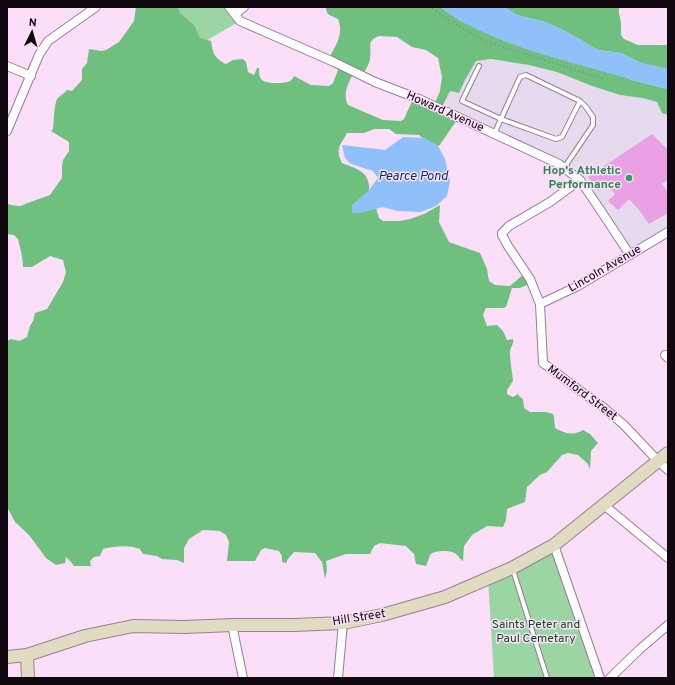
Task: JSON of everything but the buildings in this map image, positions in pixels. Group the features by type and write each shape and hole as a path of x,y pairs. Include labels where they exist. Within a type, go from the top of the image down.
{"street":[{"path":"7,130 40,55 48,41 96,7"},
{"name":"Howard Avenue","path":"229,7 240,21 376,82 419,99 559,164 580,180 630,255"},
{"path":"235,14 244,7"},
{"path":"7,66 31,76"},
{"name":"Mumford Street","path":"580,180 550,202 509,226 502,233 502,235 530,279 540,304 543,363 624,424 668,470"},
{"name":"Lincoln Avenue","path":"540,304 578,286 668,232"},
{"name":"Hill Street","path":"8,654 27,655 85,636 133,626 185,627 343,623 382,616 445,597 512,568 554,545 668,453"},
{"path":"604,504 668,558"},
{"path":"554,545 600,678"},
{"path":"338,678 343,623"},
{"path":"232,625 243,678"},
{"path":"610,678 668,625"},
{"path":"27,655 28,678"}],"lane":[{"path":"479,66 462,101 501,119 556,139 562,137 580,101"},
{"path":"494,134 520,77 526,75 580,101 593,118 593,125 564,168"},
{"path":"512,568 547,678"}],"path":[{"path":"429,7 484,40 604,79"}],"shaded area":[{"path":"491,59 529,65 557,72 620,95 657,102 662,113 668,115 668,231 632,253 579,178 442,107 450,91 459,93 476,61"}],"green space":[{"path":"136,7 178,7 180,13 194,25 200,38 211,41 212,49 215,55 219,60 226,64 233,60 243,59 246,62 248,72 254,75 257,68 259,68 261,79 268,82 284,83 291,80 294,76 311,85 329,86 333,83 340,65 329,58 340,35 340,24 338,19 328,14 326,7 440,7 461,21 497,38 533,51 668,89 668,115 662,113 657,102 620,95 557,72 529,65 491,59 476,61 459,93 450,91 442,107 459,117 439,146 426,141 419,135 396,134 389,129 374,129 364,133 347,133 339,148 342,163 359,170 366,176 369,191 366,201 376,208 379,218 383,221 400,221 410,219 424,214 440,205 439,222 449,242 480,253 487,269 489,281 495,285 510,286 525,273 532,283 520,288 512,288 506,307 486,308 483,315 487,326 497,325 503,331 507,340 513,339 513,344 510,351 513,381 507,390 507,394 513,397 518,394 523,399 524,408 530,412 546,412 553,414 555,428 559,430 572,434 583,430 590,434 598,443 591,451 590,470 588,464 578,455 568,453 562,455 547,472 540,475 527,487 525,502 507,509 506,520 503,527 487,526 472,535 464,546 463,561 454,553 440,551 431,554 426,566 416,564 414,554 406,546 380,543 374,546 370,554 346,554 326,561 327,570 325,579 322,562 315,553 294,552 286,563 282,562 282,556 279,551 265,548 261,550 255,561 227,561 229,542 226,535 220,531 203,530 189,539 184,548 184,563 177,560 162,559 157,556 143,554 140,549 126,546 103,549 100,556 94,557 90,561 91,566 74,566 66,557 65,563 56,565 46,558 29,535 15,522 7,507 7,341 11,339 20,341 27,337 35,313 47,309 63,282 66,272 63,260 50,256 32,267 23,267 18,239 14,235 7,234 7,204 21,206 50,195 62,178 63,160 69,151 69,142 51,131 53,129 57,99 67,90 72,91 82,80 82,69 87,63 89,49 102,51 119,42 134,21","holes":["379,36 397,37 412,47 426,50 438,58 442,77 440,91 434,105 414,97 404,119 401,121 383,120 348,105 346,101 346,92 354,72 363,74 368,66 370,60 370,45 372,40"]},
{"path":"171,7 229,7 240,21 197,46"},
{"path":"504,7 619,7 621,35 624,39 638,45 668,46 668,69 641,63 621,53 598,50 567,32 545,22 517,15"},
{"name":"Saints Peter and Paul Cemetary","path":"554,545 600,678 494,678 488,578"}],"water":[{"path":"440,7 504,7 517,15 545,22 567,32 598,50 621,53 642,63 668,69 668,89 632,80 518,46 479,30"},
{"name":"Pearce Pond","path":"403,137 425,138 438,146 445,159 450,181 447,196 436,206 421,212 397,211 383,207 360,213 352,213 352,205 369,190 378,178 373,171 351,164 345,158 342,145 385,150"}],"place":[{"name":"Hop's Athletic Performance","path":"629,178"}]}
